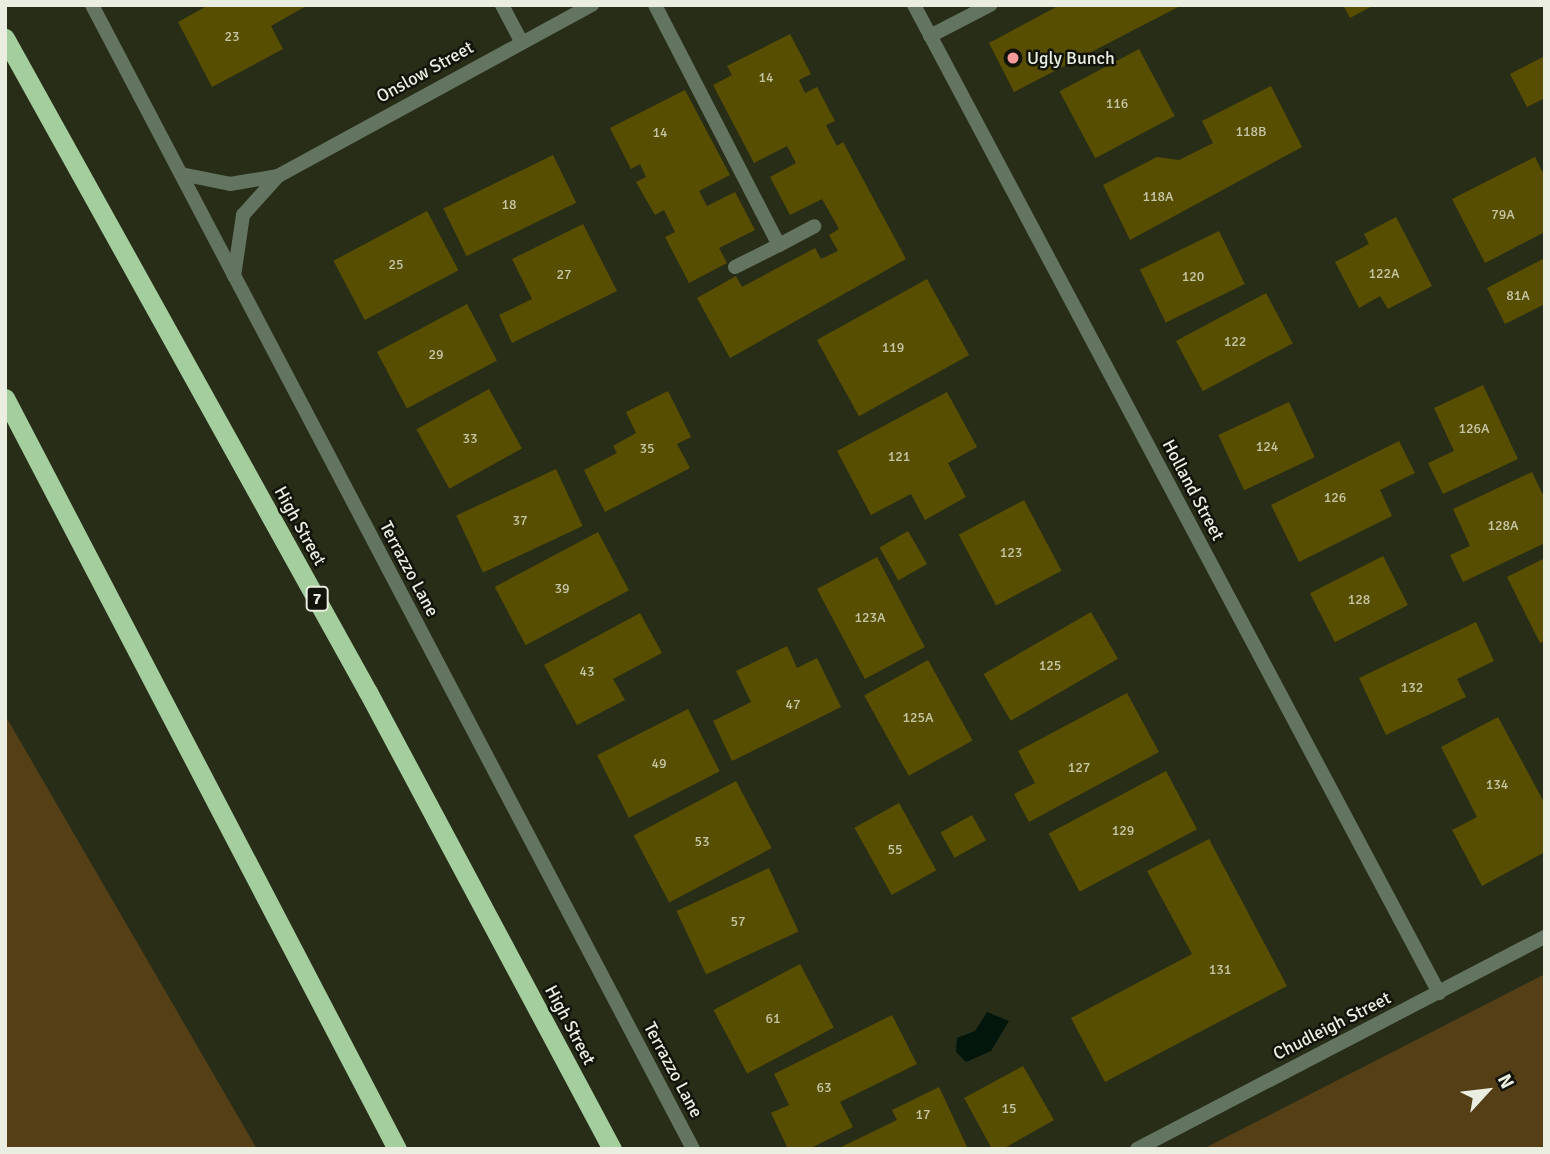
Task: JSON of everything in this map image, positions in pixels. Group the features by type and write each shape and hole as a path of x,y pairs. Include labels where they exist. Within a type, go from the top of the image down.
{"highway":[{"name":"High Street","path":"5,30 10,46 368,692 612,1149"},
{"path":"5,398 397,1149"}],"street":[{"name":"Terrazzo Lane","path":"92,5 693,1149"},
{"path":"502,5 521,41"},
{"name":"Onslow Street","path":"234,276 243,215 278,176 521,41 592,5"},
{"path":"655,5 779,245"},
{"name":"Holland Street","path":"914,5 1439,993"},
{"path":"930,36 989,5"},
{"name":"Onslow Street","path":"181,174 230,184 278,176"},
{"path":"735,267 814,226"},
{"name":"Chudleigh Street","path":"1137,1149 1545,937"}],"shaded area":[{"path":"5,715 257,1149 5,1149"},
{"path":"1545,974 1545,1149 1203,1149"},
{"path":"987,1012 1009,1021 991,1051 966,1062 956,1052 957,1038 975,1031"}],"building":[{"path":"209,5 308,5 271,26 283,49 212,87 178,22"},
{"path":"1060,5 1182,5 1014,92 989,43"},
{"path":"1343,5 1374,5 1350,18"},
{"path":"790,34 811,74 799,80 805,93 817,87 835,121 826,125 832,137 837,146 843,142 906,259 730,358 697,298 736,276 742,287 815,248 821,259 838,251 829,235 839,229 822,199 790,215 770,177 796,163 787,146 754,163 713,85 732,75 727,66"},
{"path":"1139,49 1175,116 1095,158 1060,91"},
{"path":"1545,56 1545,98 1527,107 1510,74"},
{"path":"1271,86 1302,147 1130,240 1103,185 1157,157 1179,160 1213,143 1202,121"},
{"path":"685,90 730,175 699,191 707,206 735,192 755,230 719,248 727,263 689,283 665,237 675,232 664,210 655,215 636,182 646,177 640,164 631,169 610,128"},
{"path":"553,155 576,203 467,256 443,208"},
{"path":"1535,157 1545,177 1545,232 1485,263 1452,199"},
{"path":"427,211 458,270 365,320 333,261"},
{"path":"1396,217 1432,286 1388,309 1380,296 1359,308 1335,262 1369,244 1364,234"},
{"path":"583,224 617,291 512,343 499,315 532,299 512,259"},
{"path":"1219,231 1245,284 1166,323 1140,270"},
{"path":"1545,258 1545,304 1505,324 1487,288"},
{"path":"927,279 969,355 859,416 817,340"},
{"path":"1266,293 1293,343 1203,391 1176,341"},
{"path":"467,304 497,361 407,408 377,352"},
{"path":"1483,385 1518,459 1443,494 1428,463 1454,451 1434,408"},
{"path":"489,389 522,448 449,489 416,429"},
{"path":"668,391 691,437 677,444 690,468 605,512 584,470 617,453 613,446 636,433 626,412"},
{"path":"947,392 977,447 948,463 966,497 925,520 911,494 871,515 837,451"},
{"path":"1289,402 1315,457 1244,490 1218,435"},
{"path":"1399,441 1415,473 1380,490 1392,516 1299,562 1271,505"},
{"path":"556,469 583,526 483,573 456,515"},
{"path":"1532,472 1545,499 1545,543 1463,582 1450,555 1470,546 1453,509"},
{"path":"1024,500 1062,571 996,605 959,535"},
{"path":"908,531 927,564 898,580 879,548"},
{"path":"598,532 629,590 526,645 495,587"},
{"path":"1383,556 1408,605 1335,642 1310,593"},
{"path":"877,557 925,647 865,679 817,589"},
{"path":"1545,558 1545,641 1540,643 1507,577"},
{"path":"1091,612 1118,659 1011,721 984,674"},
{"path":"640,613 662,653 613,679 625,700 577,725 544,665"},
{"path":"1476,622 1494,661 1457,679 1466,697 1386,735 1359,678"},
{"path":"787,646 797,668 817,658 841,707 732,761 713,721 751,702 736,671"},
{"path":"928,660 973,740 909,776 864,695"},
{"path":"1127,693 1159,752 1029,822 1014,794 1035,783 1018,751"},
{"path":"688,709 720,771 629,818 597,755"},
{"path":"1498,717 1545,804 1545,852 1482,886 1452,830 1477,817 1441,747"},
{"path":"1166,771 1197,829 1080,892 1049,833"},
{"path":"736,781 772,848 669,903 634,835"},
{"path":"899,803 936,870 892,895 854,828"},
{"path":"972,815 986,840 955,858 941,832"},
{"path":"1209,839 1287,986 1105,1082 1071,1018 1192,954 1147,871"},
{"path":"769,868 799,931 706,975 677,911"},
{"path":"800,964 834,1028 747,1074 713,1010"},
{"path":"892,1015 917,1064 840,1102 853,1127 809,1149 788,1149 771,1113 789,1105 774,1074"},
{"path":"1023,1066 1054,1120 1003,1149 992,1149 964,1098"},
{"path":"939,1087 968,1149 837,1149 897,1120 892,1110"}],"place":[{"name":"Ugly Bunch","path":"1013,58"}]}
